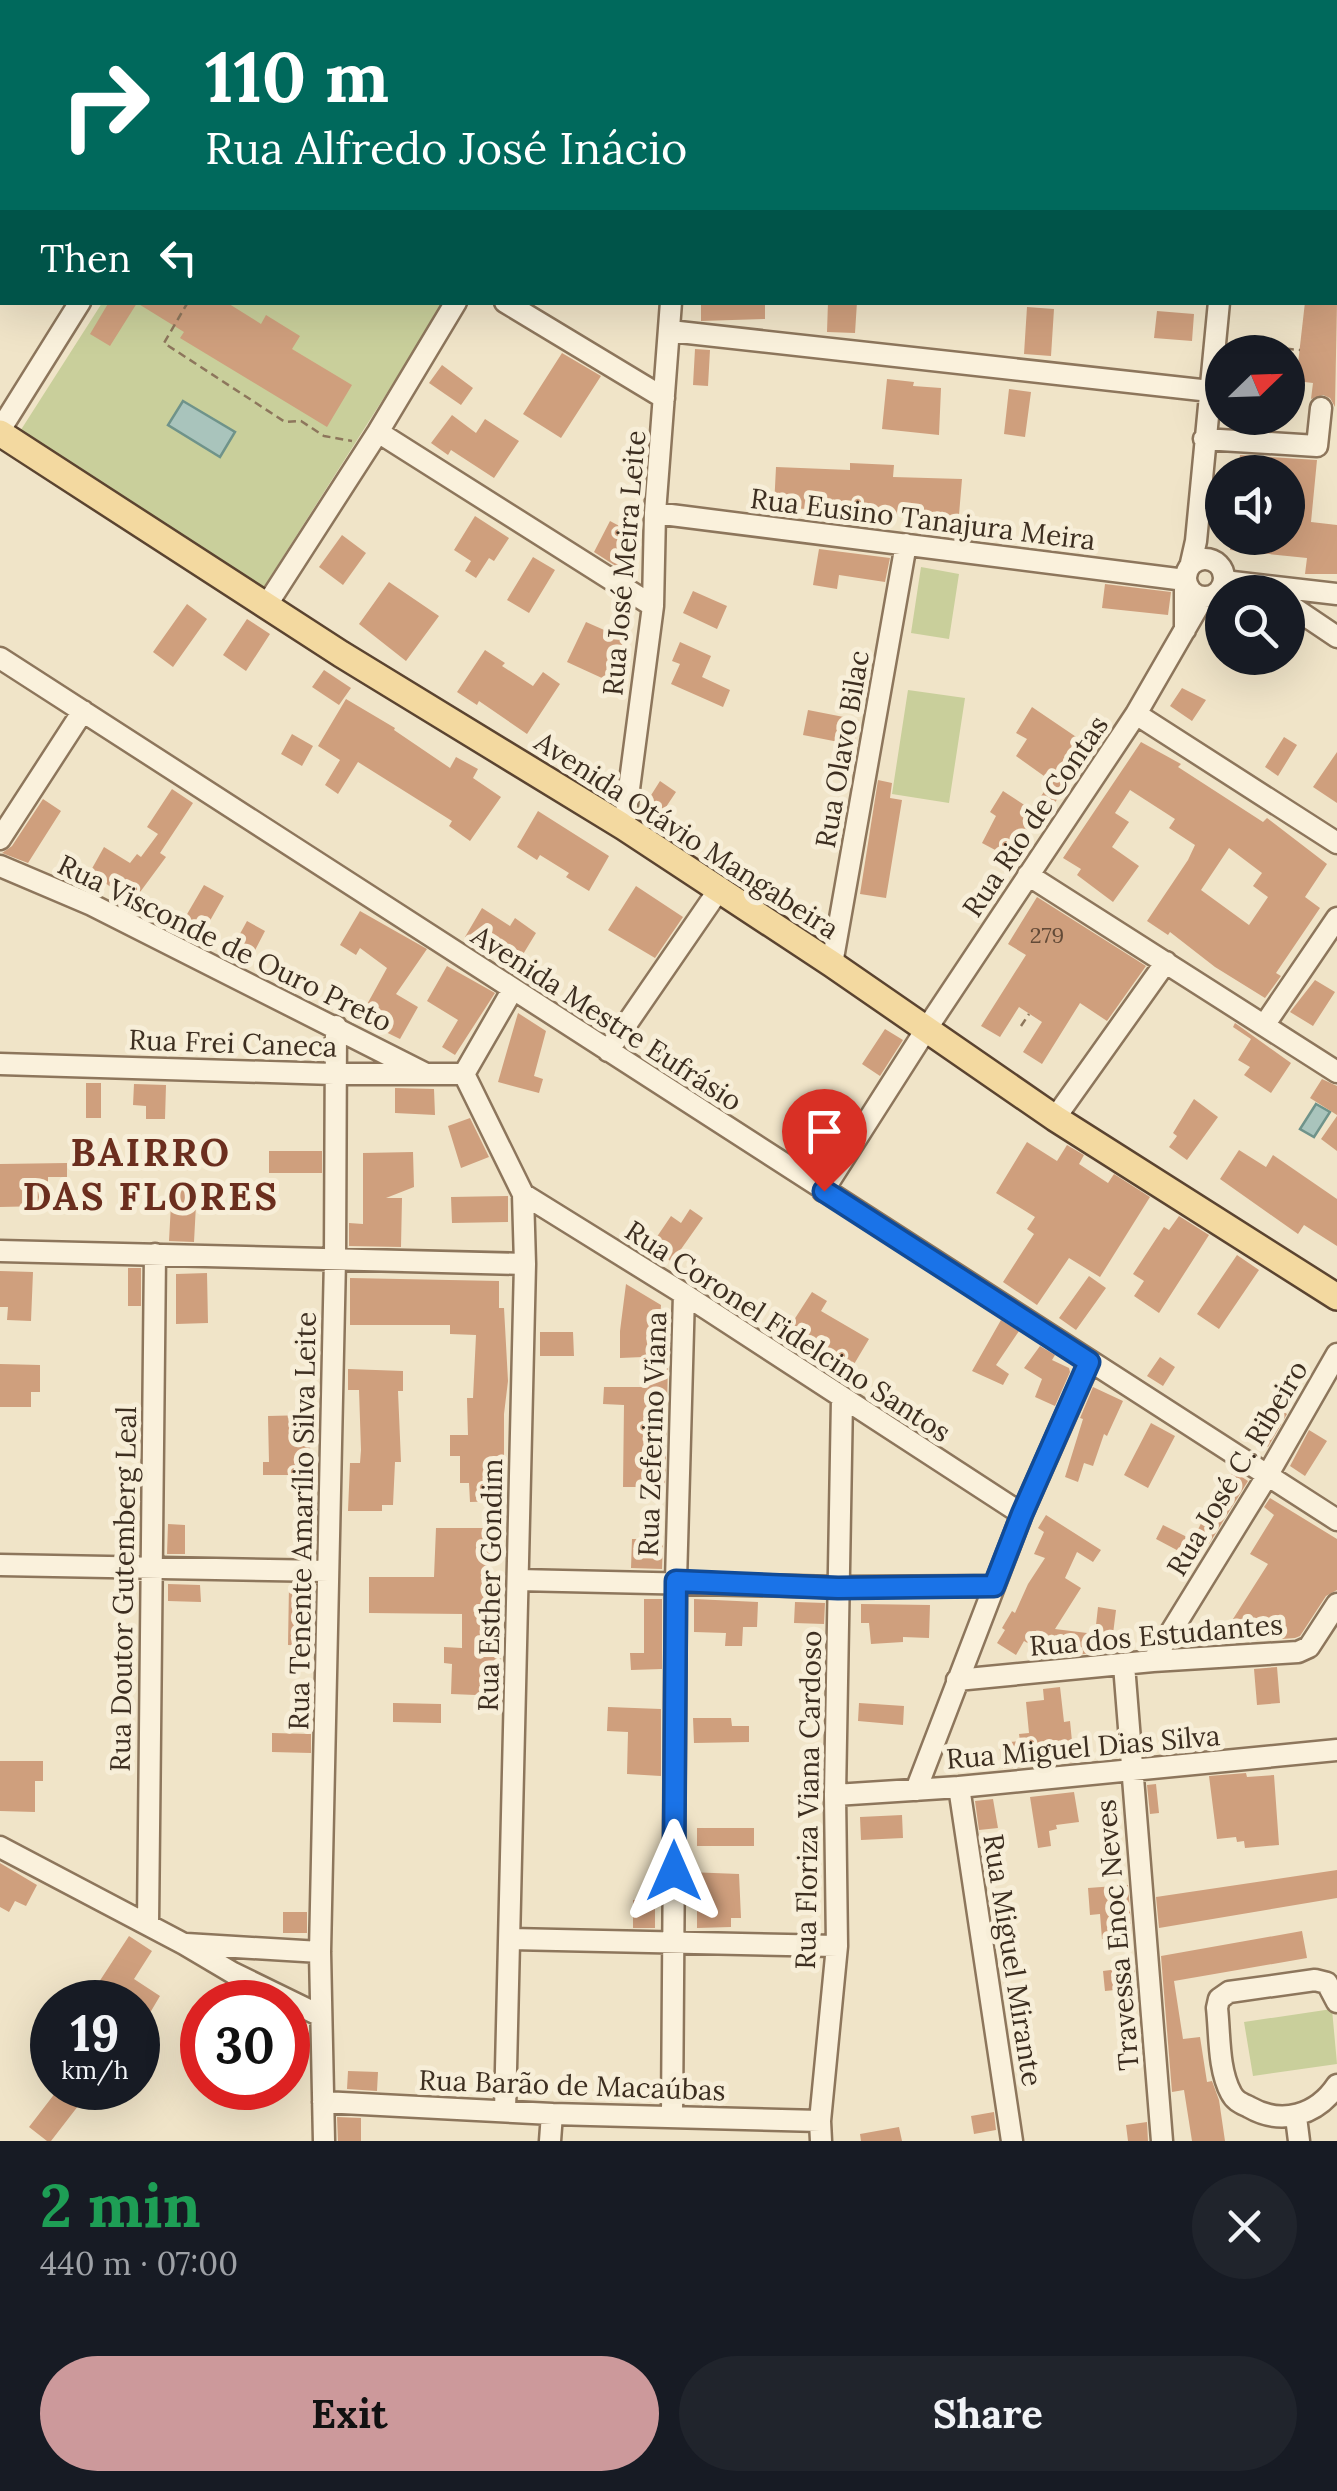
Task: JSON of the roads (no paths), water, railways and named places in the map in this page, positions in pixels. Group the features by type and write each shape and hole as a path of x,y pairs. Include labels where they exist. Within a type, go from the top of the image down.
{"main road":[{"name":"Avenida Otávio Mangabeira","path":"0,432 266,606 624,827 1056,1118 1337,1296"}],"street":[{"path":"0,432 78,305"},
{"path":"266,606 454,305"},
{"path":"510,305 664,398"},
{"name":"Rua José Meira Leite","path":"624,827 653,606 655,512 672,305"},
{"path":"1216,335 1219,305"},
{"path":"670,332 1205,390"},
{"path":"1204,439 1317,446 1321,408"},
{"path":"1203,598 1186,587 1196,568 1205,431"},
{"path":"378,432 653,606"},
{"name":"Rua Eusino Tanajura Meira","path":"655,512 906,544 1196,568"},
{"name":"Rua Olavo Bilac","path":"832,964 906,544"},
{"path":"1196,568 1221,568 1223,575"},
{"name":"Rua Rio de Contas","path":"1184,632 1196,568"},
{"path":"1305,592 1337,594"},
{"name":"Rua Rio de Contas","path":"824,1191 927,1028 1136,714 1203,598"},
{"path":"1305,615 1337,637"},
{"name":"Avenida Mestre Eufrásio","path":"0,658 1337,1520"},
{"path":"0,839 83,711"},
{"path":"1136,714 1337,843"},
{"name":"Rua Visconde de Ouro Preto","path":"0,866 92,904 424,1073"},
{"path":"1028,875 1337,1072"},
{"path":"608,1051 718,891"},
{"path":"1265,1024 1337,918"},
{"path":"1056,1118 1166,962"},
{"path":"464,1074 513,989"},
{"name":"Rua Tenente Amarílio Silva Leite","path":"324,2141 320,1952 336,1258 336,1026"},
{"name":"Rua Frei Caneca","path":"0,1064 464,1074"},
{"name":"Rua Esther Gondim","path":"464,1074 524,1194 505,2111"},
{"name":"Rua Coronel Fidelcino Santos","path":"524,1194 1022,1514"},
{"path":"0,1251 525,1264"},
{"name":"Rua Doutor Gutemberg Leal","path":"148,1924 155,1254"},
{"name":"Rua Zeferino Viana","path":"672,2116 676,1581 684,1294"},
{"name":"Rua José C. Ribeiro","path":"1153,1661 1337,1354"},
{"path":"916,1790 1022,1514 1089,1362"},
{"name":"Rua Floriza Viana Cardoso","path":"820,2131 837,1946 835,1795 842,1399"},
{"path":"0,1564 328,1571"},
{"path":"518,1580 838,1588 994,1586"},
{"name":"Rua dos Estudantes","path":"957,1680 1298,1652 1308,1647 1337,1604"},
{"name":"Travessa Enoc Neves","path":"1124,1665 1162,2141"},
{"name":"Rua Miguel Dias Silva","path":"835,1795 959,1787 1337,1750"},
{"name":"Rua Miguel Mirante","path":"959,1787 1012,2141"},
{"path":"0,1847 233,1973 322,2016"},
{"path":"511,1940 837,1946"},
{"path":"184,1944 320,1952"},
{"path":"1337,2002 1326,1983 1315,1980 1229,1992 1219,1999 1217,2008 1224,2077 1233,2098 1260,2114 1296,2118 1327,2100 1337,2085"},
{"name":"Rua Barão de Macaúbas","path":"322,2102 672,2116 820,2131"},
{"path":"550,2141 552,2114"},
{"path":"1296,2118 1299,2141"}],"water":[{"path":"183,401 235,432 220,457 168,425"},
{"path":"1316,1104 1330,1112 1314,1137 1300,1129"}],"district":[{"name":"BAIRRO DAS FLORES","path":"151,1175"}]}
